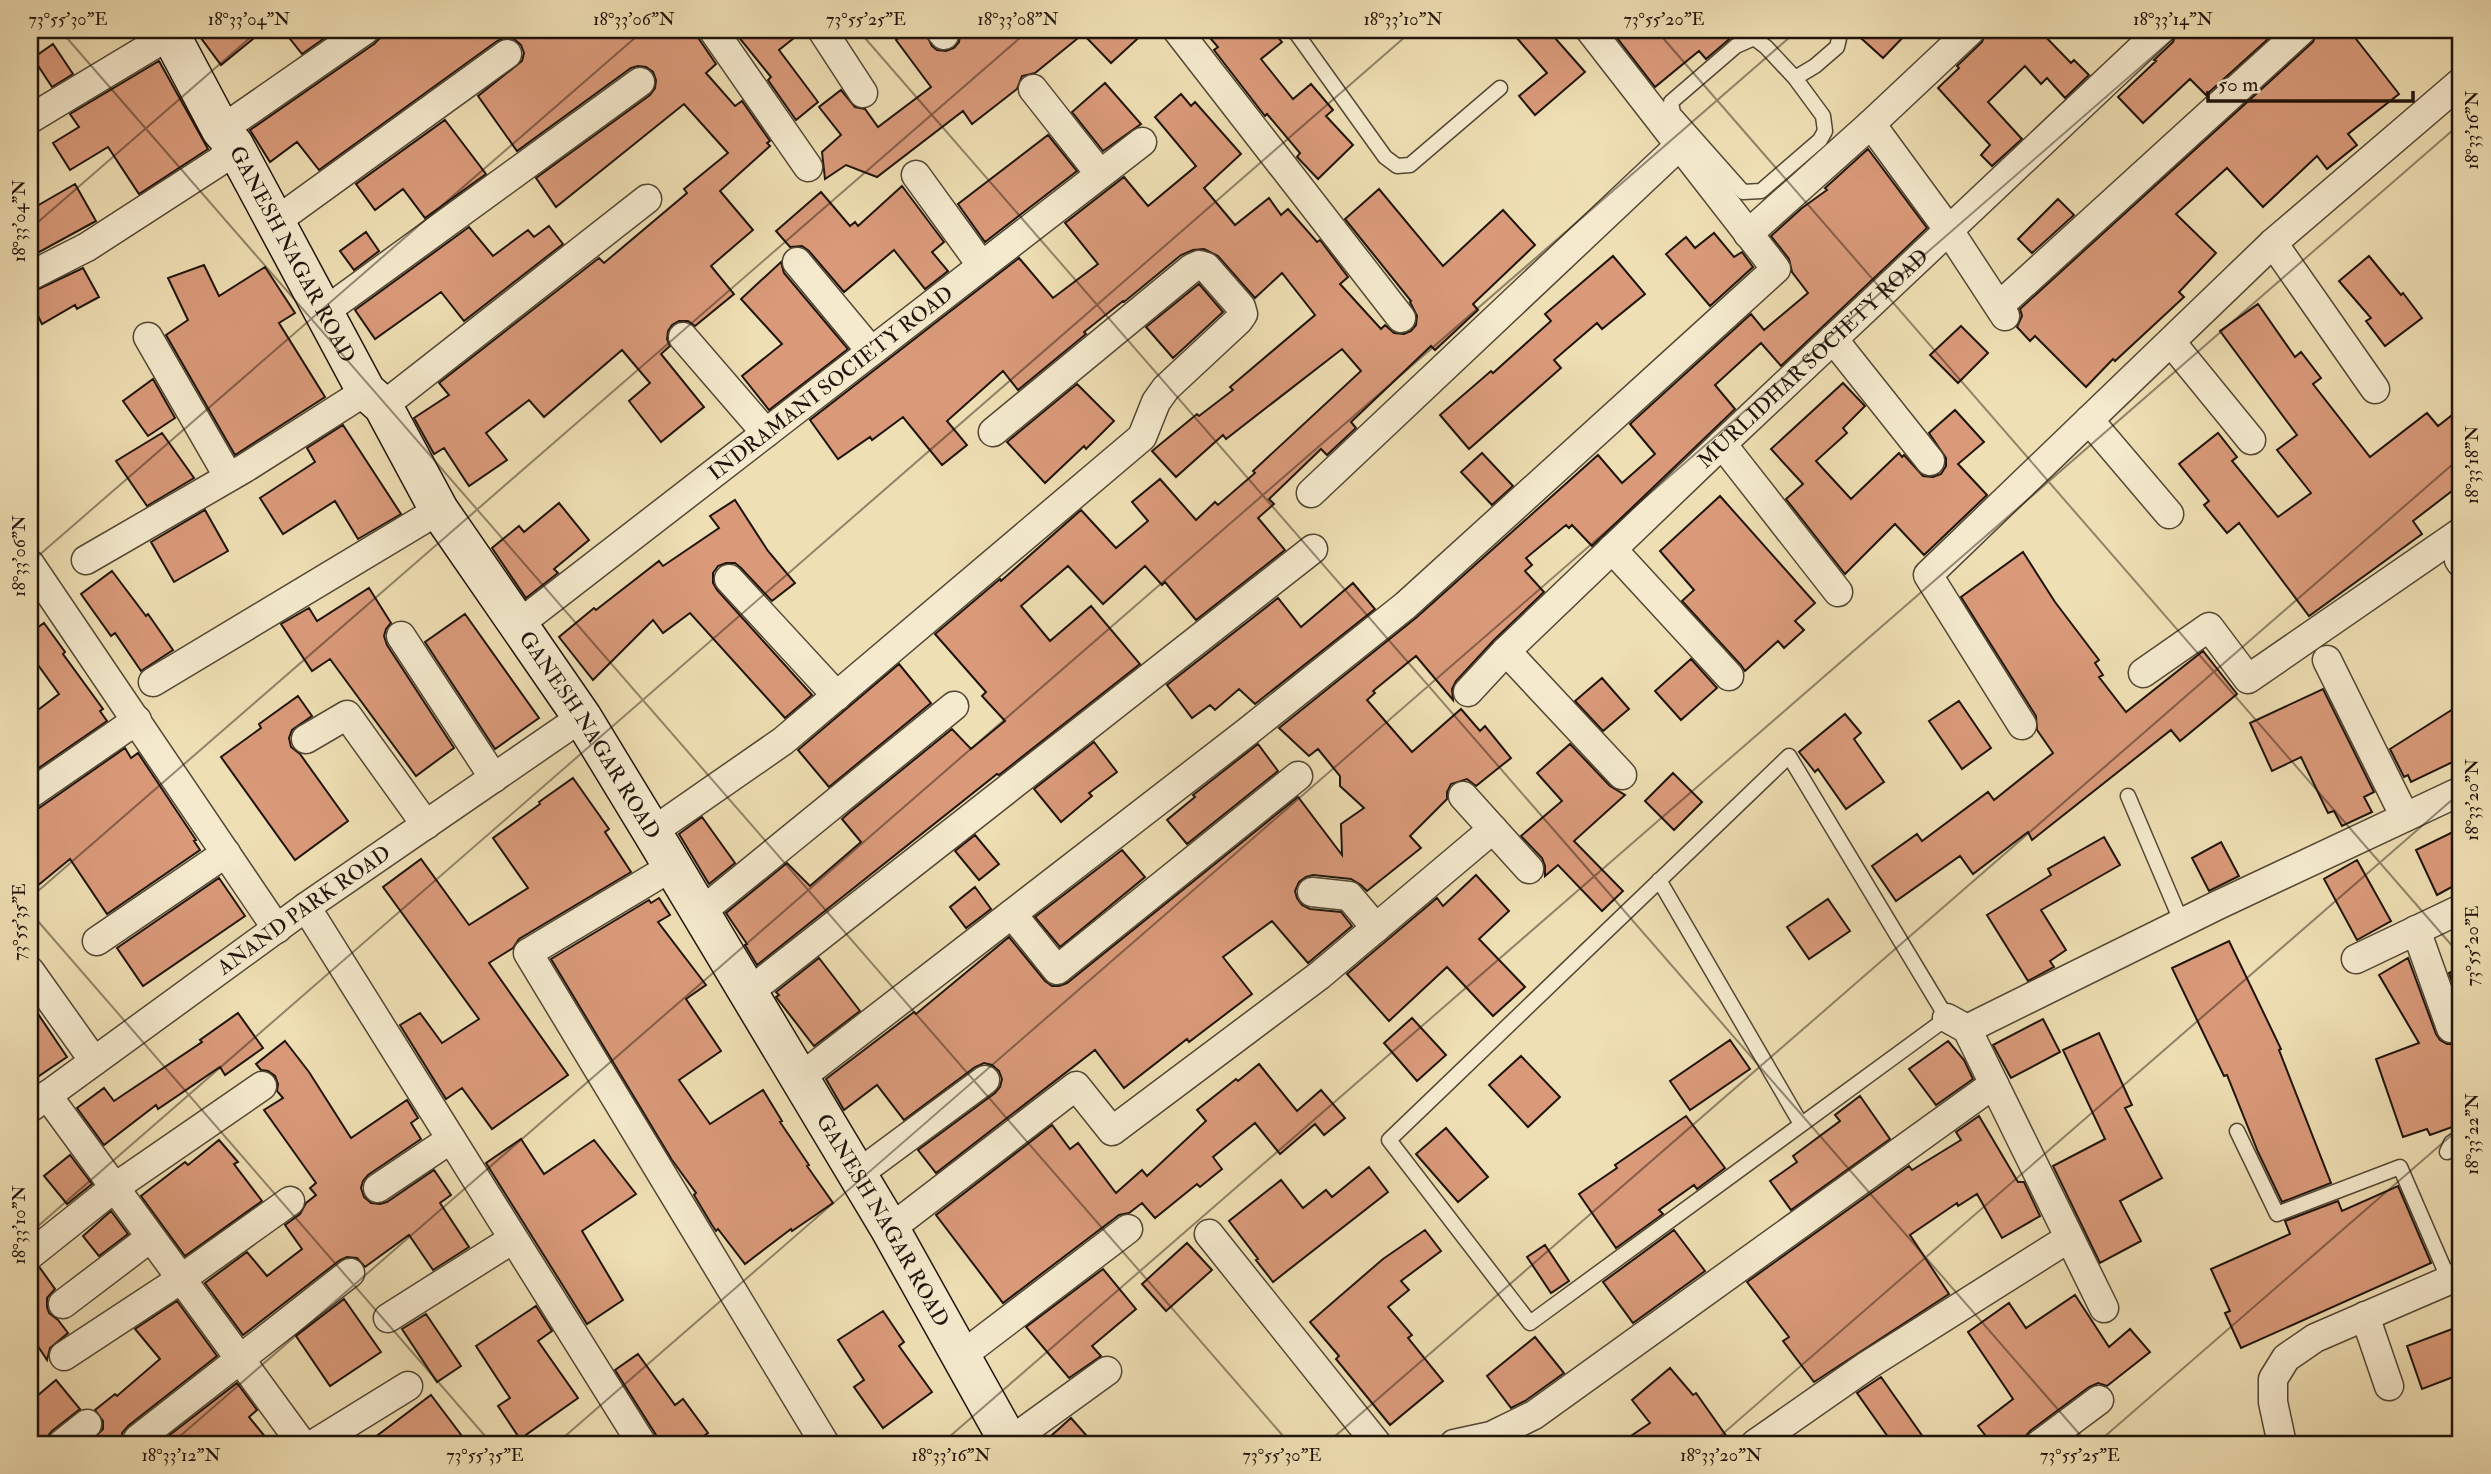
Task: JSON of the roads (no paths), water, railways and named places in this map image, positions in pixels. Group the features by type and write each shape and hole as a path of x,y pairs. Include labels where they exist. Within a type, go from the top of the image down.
{"street":[{"path":"30,276 98,240 220,161 228,138 365,30"},
{"path":"713,30 808,167"},
{"path":"822,30 863,93"},
{"path":"1177,30 1401,318"},
{"path":"801,1077 1247,732 1406,605 1776,269 1590,30"},
{"path":"1748,234 1793,178 1871,124 1971,30"},
{"name":"MURLIDHAR SOCIETY ROAD","path":"1468,692 1506,651 1612,549 2161,30"},
{"path":"1871,124 1948,229 2002,311 2302,30"},
{"path":"30,119 172,32"},
{"name":"GANESH NAGAR ROAD","path":"172,32 324,312 439,510 582,717 801,1077 1010,1443"},
{"path":"275,222 506,54"},
{"path":"324,312 640,82"},
{"path":"2022,725 1928,575 2273,243 2461,82"},
{"path":"1033,89 1100,174"},
{"name":"INDRAMANI SOCIETY ROAD","path":"519,624 1142,142"},
{"path":"1311,493 1680,145"},
{"path":"916,175 982,266"},
{"path":"86,560 228,476 374,398 648,200"},
{"path":"2273,243 2375,389"},
{"path":"797,262 871,351"},
{"path":"652,832 783,741 1142,437 1156,402 1166,388 1238,321 1243,314 1241,307 1206,267 1199,265 1192,268 993,432"},
{"path":"148,337 228,476"},
{"path":"684,337 766,433"},
{"path":"1833,339 1930,461"},
{"path":"2171,342 2251,440"},
{"path":"2090,420 2169,514"},
{"path":"1722,444 1838,592"},
{"path":"153,682 439,510"},
{"path":"2143,673 2209,627 2248,679 2461,532"},
{"path":"749,992 1313,549"},
{"path":"1612,549 1729,676"},
{"path":"30,564 38,595 137,720 277,929"},
{"path":"729,579 837,696"},
{"path":"401,636 494,778"},
{"path":"1506,651 1622,775"},
{"path":"2327,660 2405,817"},
{"path":"701,912 954,706"},
{"path":"306,739 347,715 426,825"},
{"name":"ANAND PARK ROAD","path":"38,1101 306,907 582,717"},
{"path":"30,794 137,720"},
{"path":"1012,914 1057,970 1298,776"},
{"path":"2104,1308 1994,1084 1957,1024 2182,923 2461,791"},
{"path":"1463,796 1530,869"},
{"path":"890,1229 1076,1086 1112,1131 1320,975 1493,829"},
{"path":"97,941 226,853"},
{"path":"673,866 528,953 825,1444"},
{"path":"1312,892 1349,896 1376,928"},
{"path":"306,907 642,1444"},
{"path":"2356,959 2461,909"},
{"path":"2416,930 2451,1028"},
{"path":"30,971 94,1061"},
{"path":"858,1174 985,1080"},
{"path":"1454,1444 1491,1436 1534,1415 1994,1084"},
{"path":"30,1255 114,1188 262,1086"},
{"path":"38,1101 114,1188 302,1444"},
{"path":"377,1188 451,1139"},
{"path":"64,1356 181,1279 290,1201"},
{"path":"961,1357 1128,1229"},
{"path":"1209,1234 1377,1444"},
{"path":"62,1304 150,1238"},
{"path":"1755,1444 1868,1365 2069,1238"},
{"path":"388,1318 513,1239"},
{"path":"138,1439 350,1273"},
{"path":"2283,1444 2273,1402 2273,1379 2286,1358 2311,1330 2365,1317 2455,1278"},
{"path":"2365,1317 2389,1386"},
{"path":"1010,1443 1107,1371"},
{"path":"314,1444 408,1386"},
{"path":"2040,1444 2099,1400"},
{"path":"62,1444 87,1424"}],"lane":[{"path":"1294,30 1385,157 1397,166 1410,165 1500,88"},
{"path":"1795,78 1815,66 1837,47 1842,30"},
{"path":"1754,38 1795,78 1823,116 1825,131 1793,178 1760,191 1743,192 1673,113 1671,102 1736,46 1754,38"},
{"path":"1789,757 1957,1024 1801,1124 1530,1323 1390,1140 1789,757"},
{"path":"2128,796 2182,923"},
{"path":"1659,880 1801,1124"},
{"path":"2236,1132 2277,1214 2400,1167 2455,1278"},
{"path":"2447,1152 2451,1143 2461,1136"}]}
